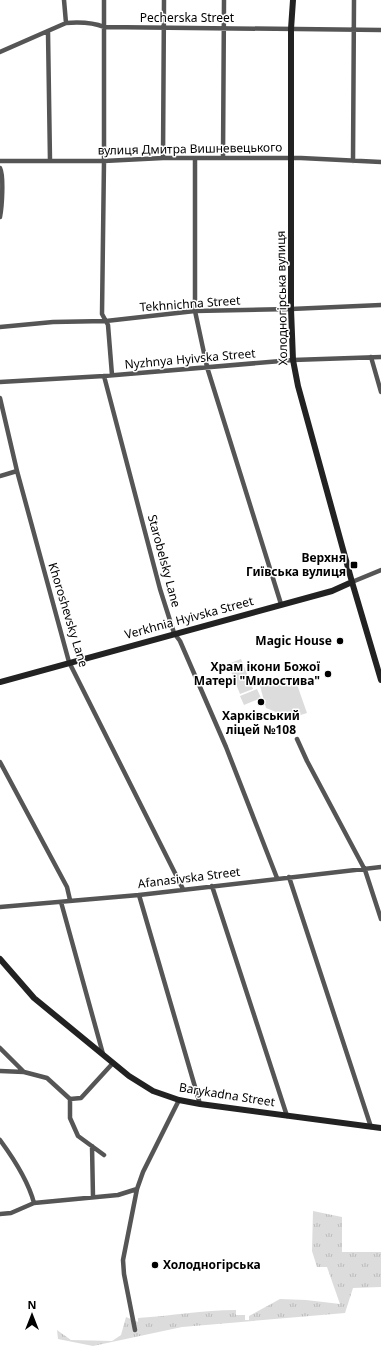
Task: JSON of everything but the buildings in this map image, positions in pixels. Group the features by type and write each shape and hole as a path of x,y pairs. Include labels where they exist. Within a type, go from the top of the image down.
{"street":[{"path":"64,0 66,24"},
{"path":"104,0 102,314 108,325 112,375"},
{"path":"163,158 164,0"},
{"path":"223,158 224,0"},
{"name":"Холодногірська вулиця","path":"293,0 291,28 293,360 298,386 352,582 381,680"},
{"path":"354,0 354,161"},
{"name":"Pecherska Street","path":"0,52 66,24 86,22 104,27 291,28 354,31 381,30"},
{"path":"48,32 50,161"},
{"name":"вулиця Дмитра Вишневецького","path":"0,161 104,161 163,158 291,158 381,162"},
{"path":"195,159 195,312 207,367 281,604"},
{"path":"0,217 2,204 1,169 8,161"},
{"name":"Tekhnichna Street","path":"0,327 53,322 106,321 195,312 381,305"},
{"path":"371,357 381,392"},
{"name":"Nyzhnya Hyivska Street","path":"0,382 104,376 293,360 381,357"},
{"name":"Starobelsky Lane","path":"104,376 160,589 174,633 180,642 226,747 277,878"},
{"name":"Khoroshevsky Lane","path":"0,398 16,472 69,662 182,889"},
{"path":"0,476 16,472"},
{"name":"Verkhnia Hyivska Street","path":"0,682 174,633 332,591 381,570"},
{"path":"375,661 381,668"},
{"path":"297,739 307,761 365,870 381,919"},
{"path":"0,762 67,887 70,900"},
{"name":"Afanasivska Street","path":"0,907 139,895 381,867"},
{"path":"289,878 370,1127"},
{"path":"212,886 287,1116"},
{"path":"139,895 200,1104"},
{"path":"61,902 104,1056"},
{"name":"Barykadna Street","path":"0,959 34,998 129,1076 153,1091 179,1100 200,1104 381,1128"},
{"path":"0,1048 24,1072"},
{"path":"0,1071 24,1072 47,1078 70,1099 81,1098 113,1063"},
{"path":"70,1099 70,1118 78,1136 104,1155"},
{"path":"135,1330 124,1274 123,1260 137,1189 143,1172 179,1100"},
{"path":"0,1140 14,1160 31,1191 34,1203"},
{"path":"92,1146 93,1197"},
{"path":"0,1214 11,1213 34,1203 118,1196 137,1189"}],"green space":[{"path":"241,659 253,689 240,694 228,664"},
{"path":"294,676 307,713 291,718 266,708 260,686"},
{"path":"257,689 261,698 244,705 240,696"},
{"path":"313,1211 342,1217 342,1252 381,1252 381,1287 353,1288 345,1313 182,1327 93,1346 58,1339 57,1330 71,1340 112,1341 121,1335 126,1317 138,1322 138,1318 236,1310 236,1315 245,1315 245,1320 249,1320 249,1316 280,1299 340,1304 327,1267 317,1267 312,1251"}],"place":[{"name":"Верхня Гиївська вулиця","path":"354,565"},
{"name":"Magic House","path":"340,641"},
{"name":"Храм ікони Божої Матері \"Милостива\"","path":"328,674"},
{"name":"Харківський ліцей №108","path":"261,702"},
{"name":"Холодногірська","path":"155,1265"}]}
